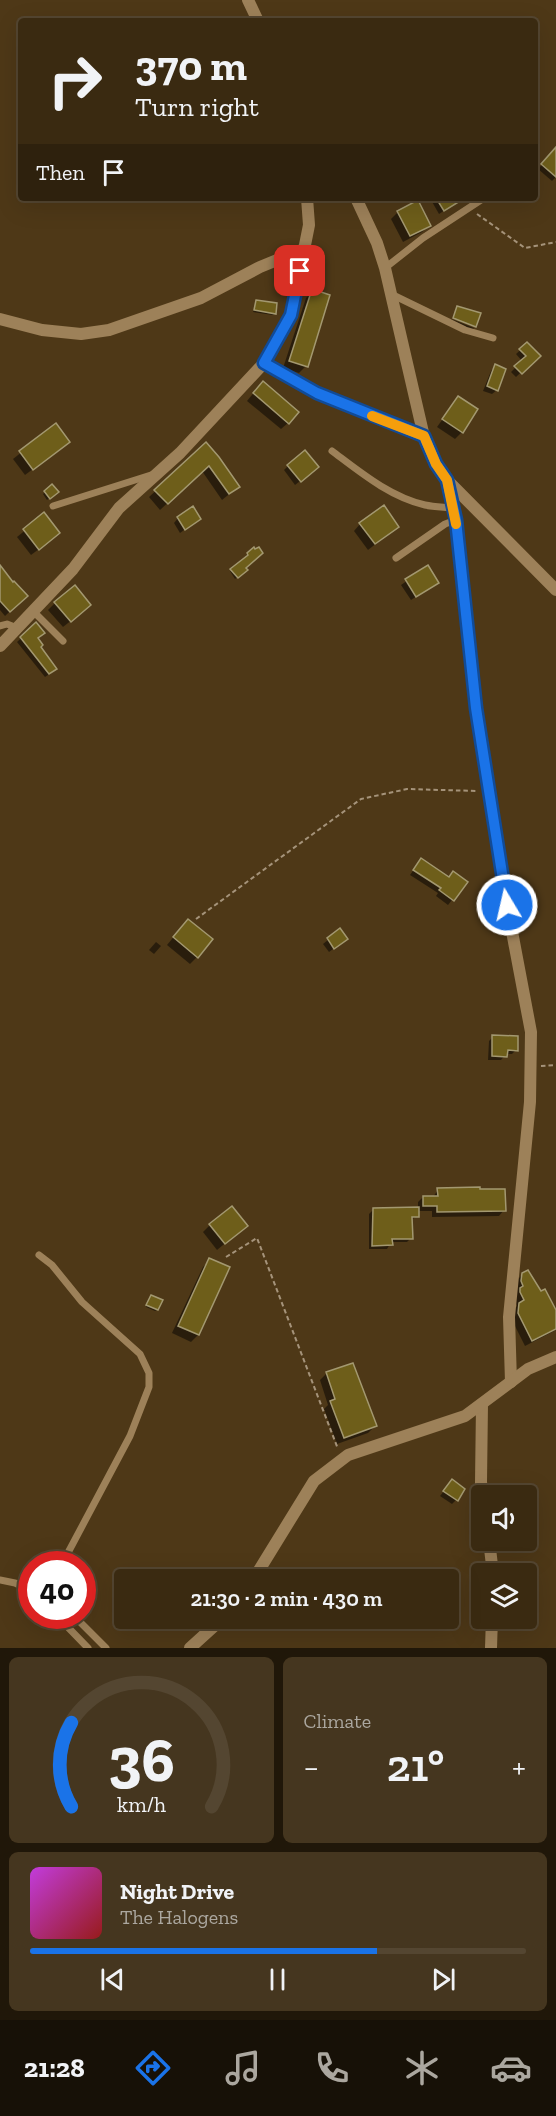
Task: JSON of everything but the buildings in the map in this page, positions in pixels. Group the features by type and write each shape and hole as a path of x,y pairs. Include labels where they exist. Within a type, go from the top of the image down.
{"street":[{"path":"248,0 257,18"},
{"path":"0,646 73,569 119,508 180,453 264,363 291,315 309,225 307,201"},
{"path":"357,201 377,243 385,268 424,436 436,464 447,480 556,590"},
{"path":"0,318 52,331 81,334 109,330 201,298 260,267 304,249"},
{"path":"264,363 317,393 424,436"},
{"path":"447,480 454,514 476,708 507,905 531,1032 530,1102 509,1317 511,1382"},
{"path":"260,1569 314,1481 348,1455 465,1416 528,1369 556,1357"},
{"path":"481,1485 482,1404"},
{"path":"190,1648 211,1629"},
{"path":"491,1648 492,1629"}],"lane":[{"path":"385,268 423,238 480,201"},
{"path":"391,297 395,296 465,330 493,338"},
{"path":"332,452 370,480 401,496 454,514 445,524 396,558"},
{"path":"53,506 159,473"},
{"path":"33,611 63,641"},
{"path":"0,627 7,624 17,628"},
{"path":"39,1255 52,1265 82,1302 140,1354 149,1373 147,1394 130,1436 69,1551"},
{"path":"0,1580 18,1584"},
{"path":"70,1629 88,1648"},
{"path":"87,1629 106,1648"}],"path":[{"path":"469,208 525,248 556,242"},
{"path":"195,919 361,798 407,789 489,791"},
{"path":"226,1257 257,1238 337,1449 348,1455"}],"slow traffic":[{"path":"372,416 424,436 436,464 447,480 456,524"}],"route":[{"path":"300,271 291,315 264,363 317,393 424,436 436,464 447,480 456,520 476,708 507,905"}]}
